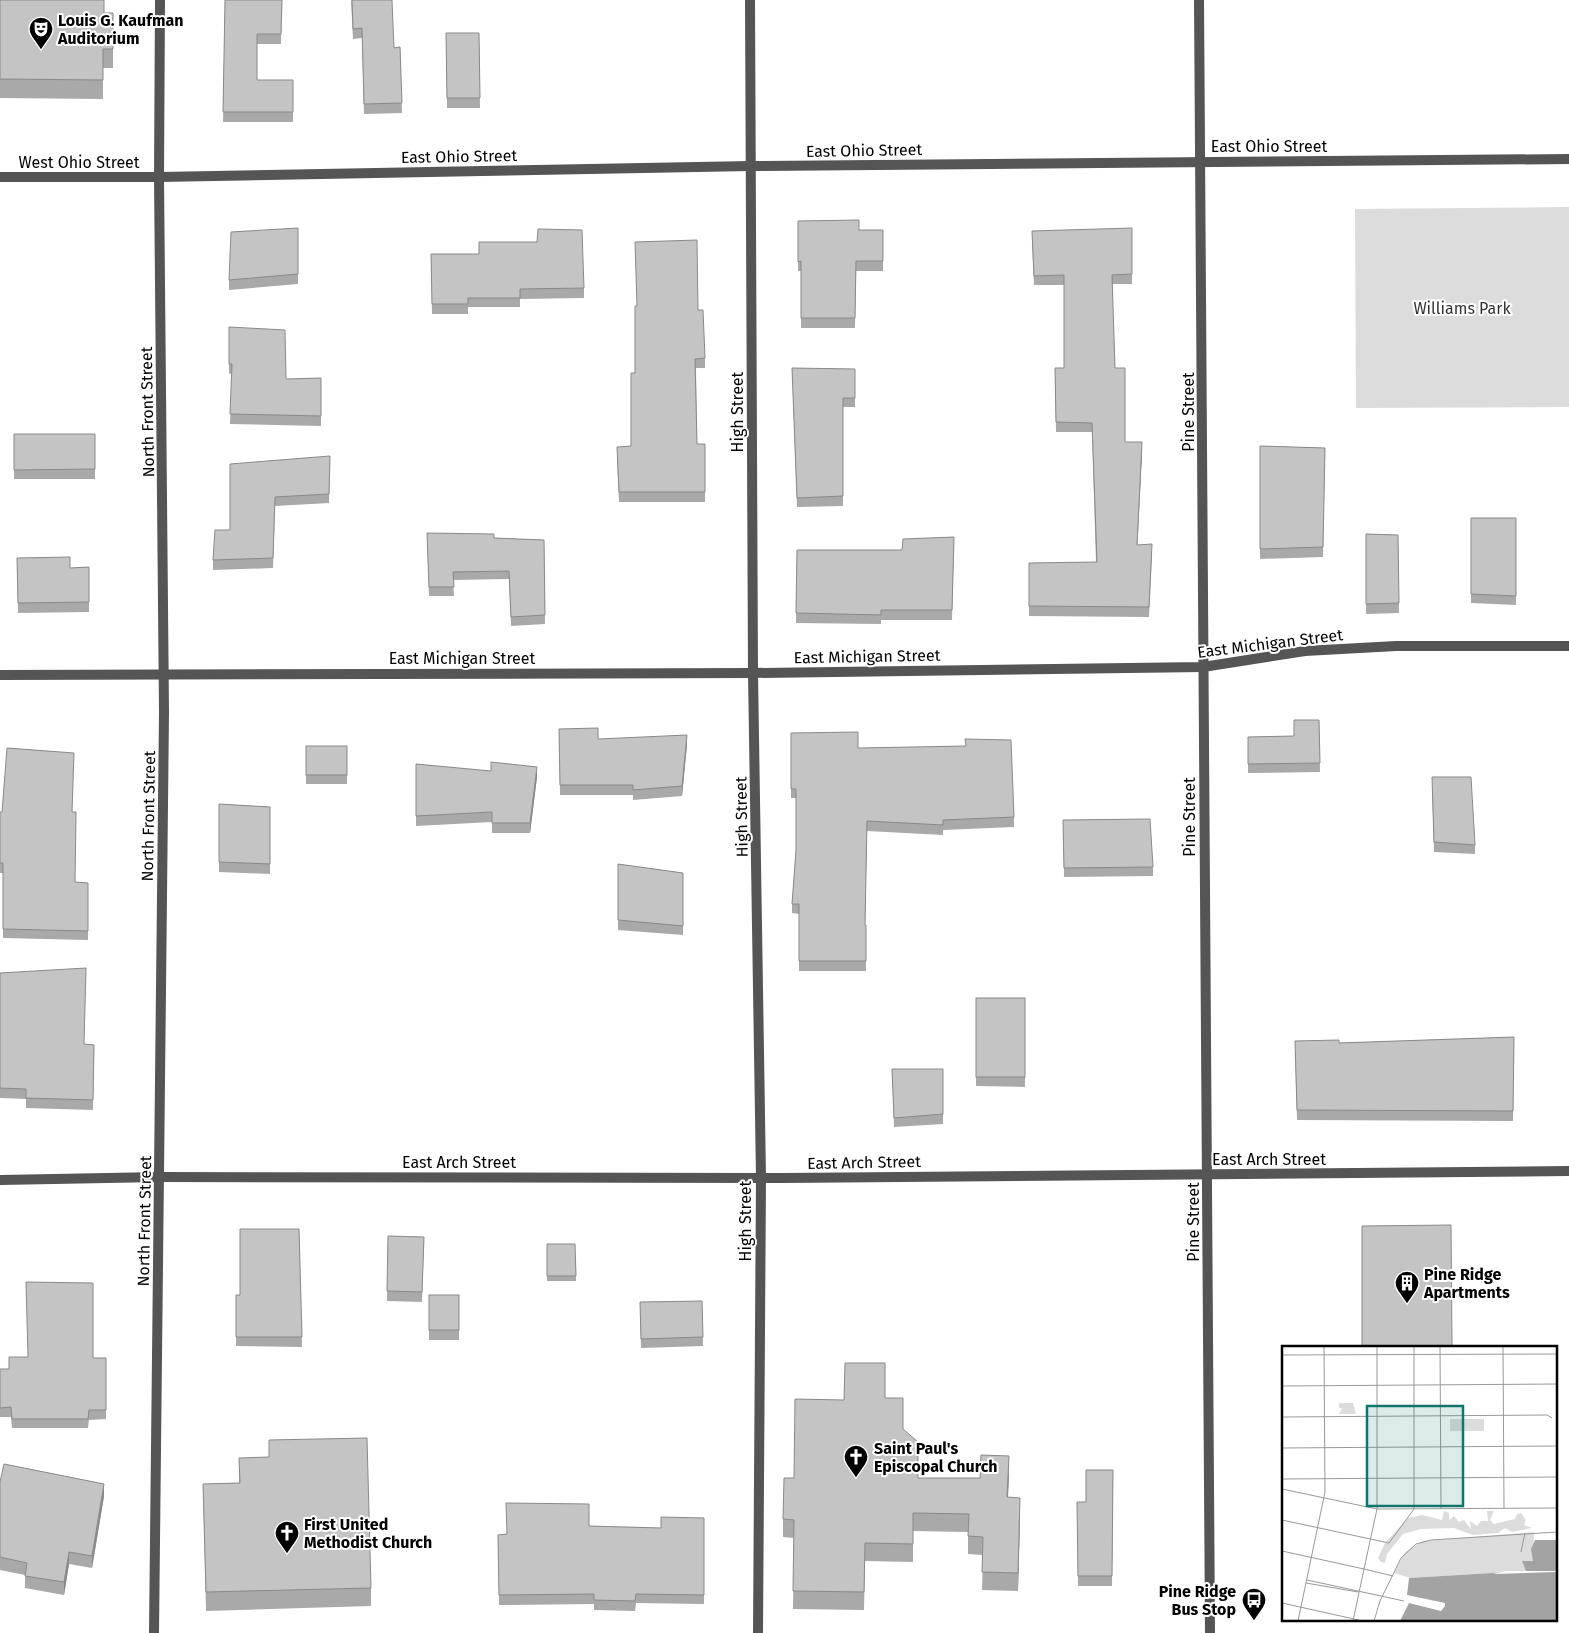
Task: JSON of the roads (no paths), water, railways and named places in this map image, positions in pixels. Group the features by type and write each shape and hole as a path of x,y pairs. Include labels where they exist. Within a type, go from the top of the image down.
{"street":[{"name":"North Front Street","path":"154,1633 164,673 159,177 160,0"},
{"name":"High Street","path":"750,0 753,673 761,1178 758,1633"},
{"name":"Pine Street","path":"1199,0 1210,1633"},
{"name":"East Ohio Street","path":"159,177 751,166 1569,159"},
{"name":"West Ohio Street","path":"0,177 159,177"},
{"name":"East Michigan Street","path":"0,675 164,673 753,673 1203,667 1305,651 1396,646 1569,646"},
{"name":"East Arch Street","path":"0,1180 160,1177 761,1178 1569,1171"}],"place":[{"name":"Louis G. Kaufman Auditorium","path":"41,50"},
{"name":"Pine Ridge Apartments","path":"1407,1304"},
{"name":"Saint Paul's Episcopal Church","path":"856,1478"},
{"name":"First United Methodist Church","path":"287,1554"},
{"name":"Pine Ridge Bus Stop","path":"1254,1621"}],"park label":[{"name":"Williams Park","path":"1462,308"}]}
